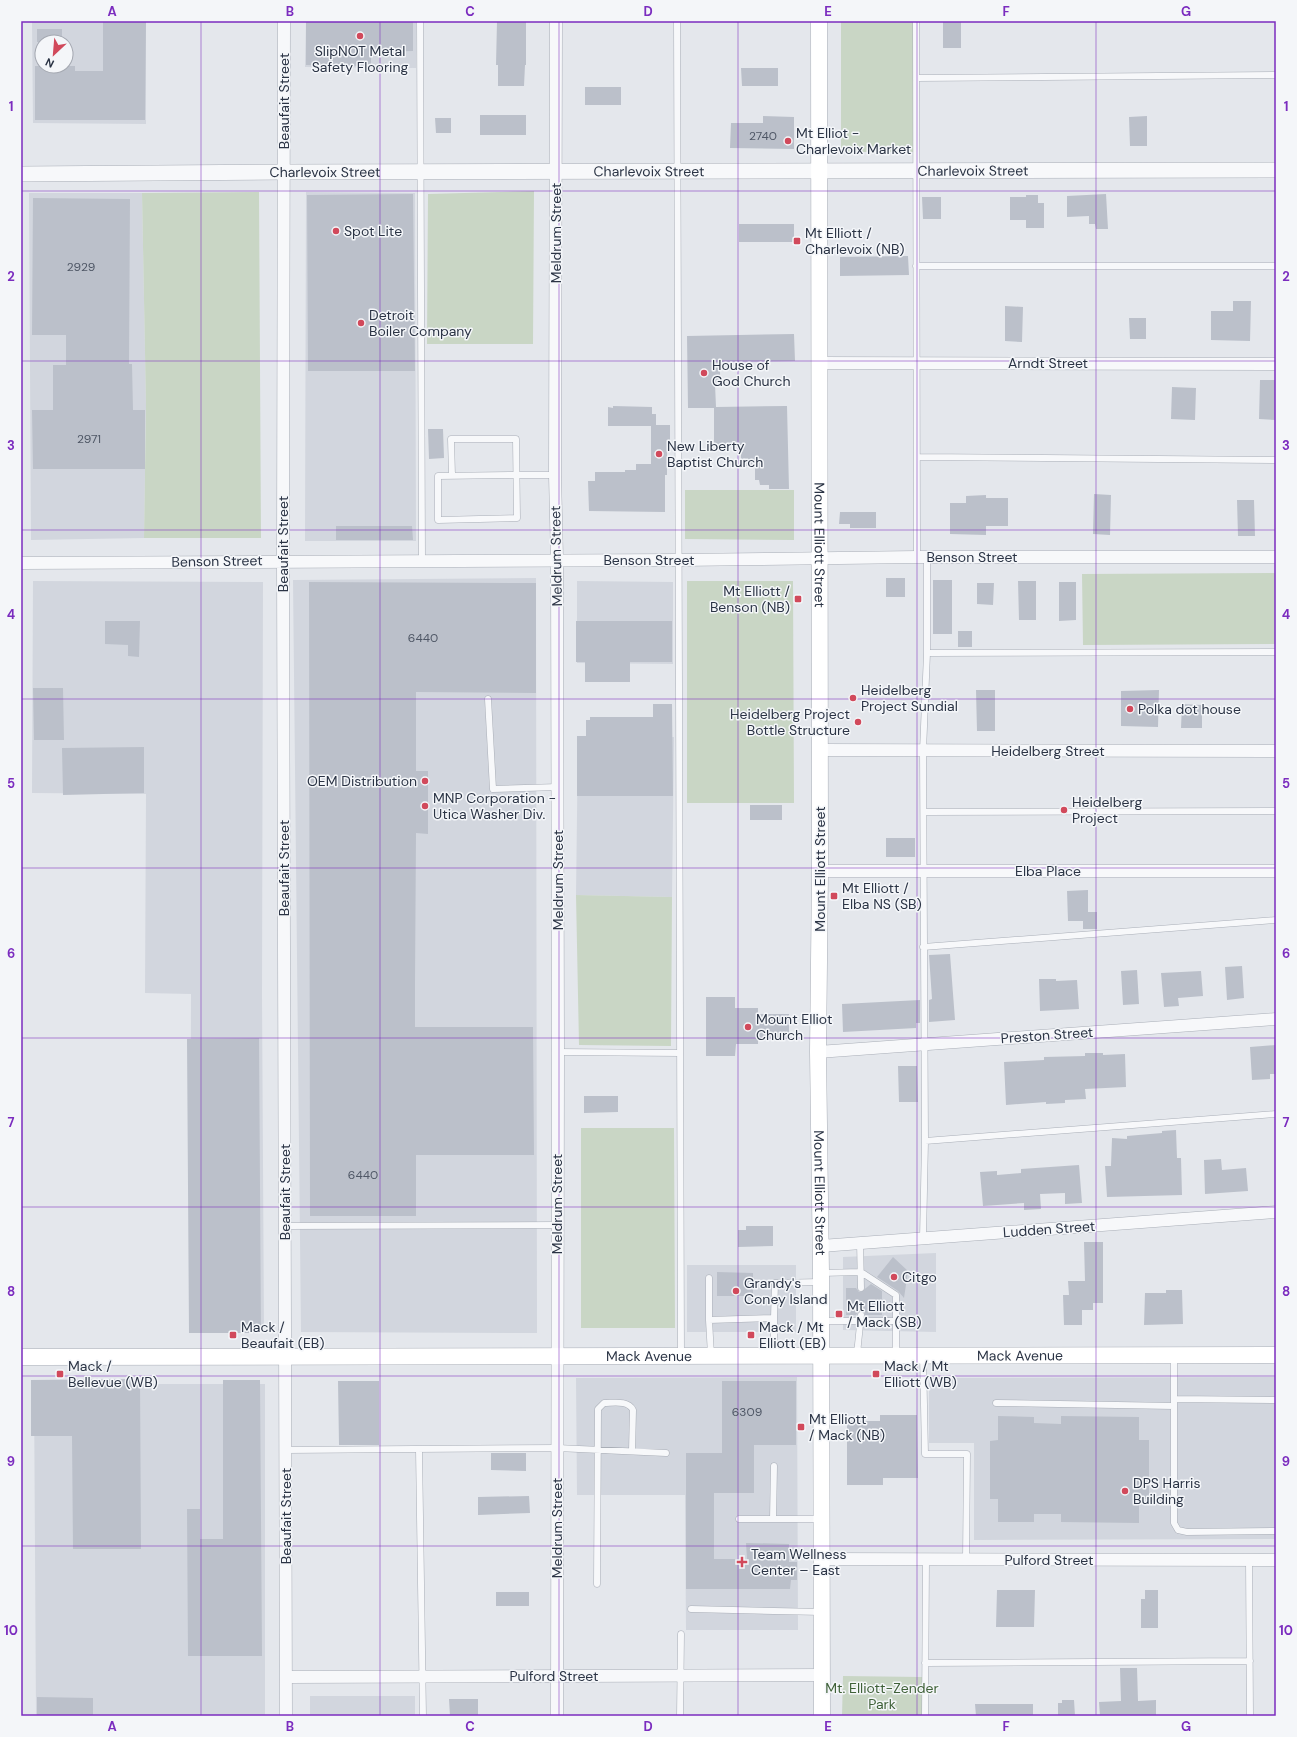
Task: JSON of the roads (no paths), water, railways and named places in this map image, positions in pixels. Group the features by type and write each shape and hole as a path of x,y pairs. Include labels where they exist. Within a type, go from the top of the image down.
{"main road":[{"name":"Mount Elliott Street","path":"819,21 820,871 818,1052 822,1356 822,1716"},
{"name":"Mack Avenue","path":"21,1357 285,1358 1276,1355"}],"street":[{"name":"Beaufait Street","path":"284,21 285,172 283,561 286,1716"},
{"name":"Meldrum Street","path":"556,21 555,475 558,787 557,1716"},
{"name":"Charlevoix Street","path":"21,174 1276,170"},
{"name":"Arndt Street","path":"819,363 1276,364"},
{"name":"Benson Street","path":"21,563 678,560 922,557 1276,557"},
{"name":"Heidelberg Street","path":"820,750 1276,751"},
{"name":"Elba Place","path":"820,871 1276,871"},
{"name":"Preston Street","path":"818,1052 1276,1019"},
{"name":"Ludden Street","path":"821,1246 1276,1212"},
{"name":"Pulford Street","path":"822,1559 1276,1560"},
{"name":"Pulford Street","path":"286,1677 822,1676"}],"lane":[{"path":"420,21 422,560"},
{"path":"677,21 681,1356"},
{"path":"916,21 916,457 927,653 923,751 923,947 925,1044 923,1238"},
{"path":"916,78 1276,75"},
{"path":"916,266 1276,266"},
{"path":"452,476 452,439 516,439 517,476 517,518 438,520 438,476 452,476 517,476 555,475"},
{"path":"916,457 1276,460"},
{"path":"927,653 1276,652"},
{"path":"488,699 493,789 558,787"},
{"path":"924,812 1276,812"},
{"path":"923,947 1276,920"},
{"path":"558,1052 680,1053"},
{"path":"924,1141 1276,1114"},
{"path":"285,1226 557,1225"},
{"path":"860,1242 861,1288"},
{"path":"774,1356 774,1283 861,1272 896,1295 896,1355"},
{"path":"709,1278 711,1356"},
{"path":"709,1320 774,1318"},
{"path":"821,1321 860,1318 896,1321"},
{"path":"857,1356 860,1318"},
{"path":"922,1355 925,1454 967,1454 966,1560"},
{"path":"1174,1355 1174,1523 1178,1530 1187,1532 1276,1532"},
{"path":"1174,1399 1276,1400"},
{"path":"597,1584 598,1409 604,1403 628,1403 633,1410 632,1451"},
{"path":"996,1403 1174,1406"},
{"path":"286,1450 557,1448 666,1453"},
{"path":"420,1450 423,1716"},
{"path":"773,1519 774,1466"},
{"path":"739,1519 821,1518"},
{"path":"925,1716 926,1560"},
{"path":"1249,1560 1250,1716"},
{"path":"691,1609 822,1612"},
{"path":"680,1716 681,1634"},
{"path":"926,1663 1250,1661"}],"place":[{"name":"SlipNOT Metal Safety Flooring","path":"360,36"},
{"name":"Mt Elliot - Charlevoix Market","path":"788,141"},
{"name":"Spot Lite","path":"336,231"},
{"name":"Mt Elliott / Charlevoix (NB)","path":"797,241"},
{"name":"Detroit Boiler Company","path":"361,323"},
{"name":"House of God Church","path":"704,373"},
{"name":"New Liberty Baptist Church","path":"659,454"},
{"name":"Mt Elliott / Benson (NB)","path":"798,599"},
{"name":"Heidelberg Project Sundial","path":"853,698"},
{"name":"Polka dot house","path":"1130,709"},
{"name":"Heidelberg Project Bottle Structure","path":"858,722"},
{"name":"OEM Distribution","path":"425,781"},
{"name":"MNP Corporation - Utica Washer Div.","path":"425,806"},
{"name":"Heidelberg Project","path":"1064,810"},
{"name":"Mt Elliott / Elba NS (SB)","path":"834,896"},
{"name":"Mount Elliot Church","path":"748,1027"},
{"name":"Citgo","path":"894,1277"},
{"name":"Grandy's Coney Island","path":"736,1291"},
{"name":"Mt Elliott / Mack (SB)","path":"839,1314"},
{"name":"Mack / Beaufait (EB)","path":"233,1335"},
{"name":"Mack / Mt Elliott (EB)","path":"751,1335"},
{"name":"Mack / Bellevue (WB)","path":"60,1374"},
{"name":"Mack / Mt Elliott (WB)","path":"876,1374"},
{"name":"Mt Elliott / Mack (NB)","path":"801,1427"},
{"name":"DPS Harris Building","path":"1125,1491"},
{"name":"Team Wellness Center – East","path":"742,1562"}],"park label":[{"name":"Mt. Elliott-Zender Park","path":"882,1696"}]}
